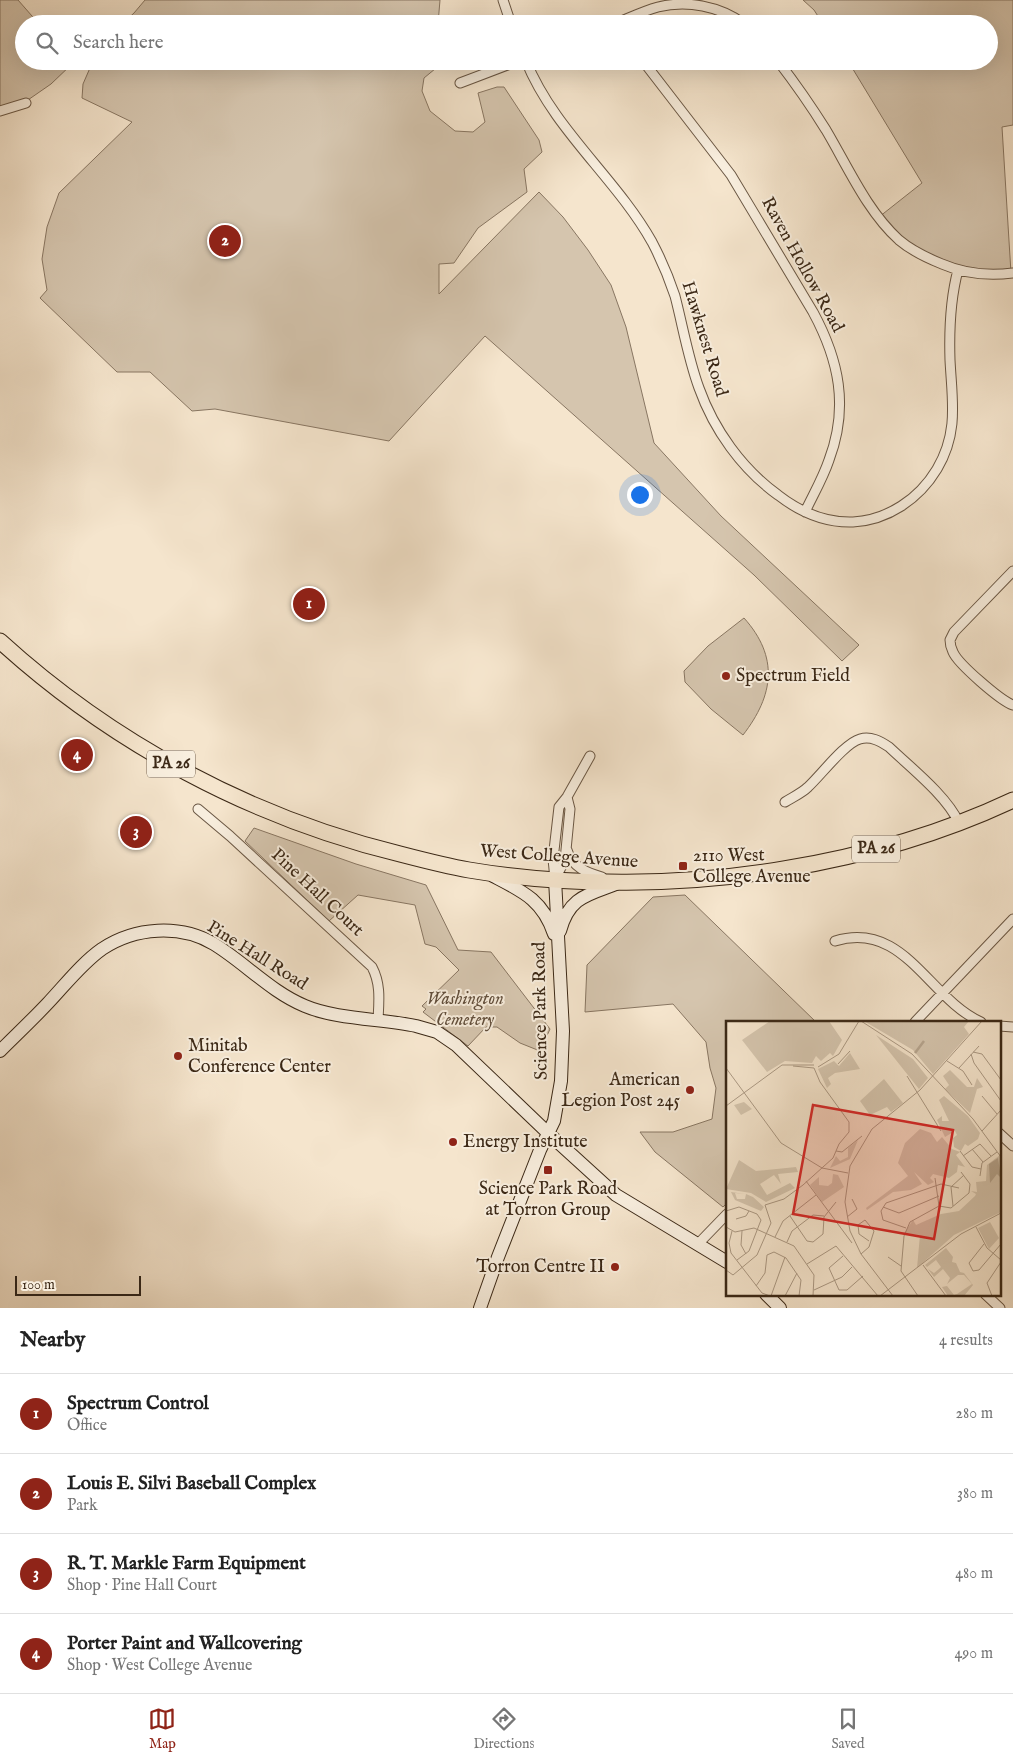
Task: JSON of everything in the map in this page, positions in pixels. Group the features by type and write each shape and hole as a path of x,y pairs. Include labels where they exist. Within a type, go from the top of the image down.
{"main road":[{"name":"West College Avenue","path":"0,641 39,676 76,704 154,754 219,790 298,823 364,846 441,865 487,873 555,879 622,881 691,881 759,873 826,862 893,844 959,823 1013,800"}],"street":[{"path":"503,0 508,15"},
{"path":"639,15 667,5 694,4 714,4 731,15"},
{"path":"460,83 494,70"},
{"name":"Hawknest Road","path":"530,70 548,102 628,206 660,258 674,294 699,388 721,432 738,456 766,486 805,512 822,519 846,522 871,520 883,516 911,499 937,469 947,447 953,420 950,331 951,304 958,270"},
{"name":"Raven Hollow Road","path":"650,70 731,175 813,312 832,354 839,391 838,427 835,444 827,466 805,512"},
{"path":"785,70 812,108 871,206 884,223 907,245 935,261 958,270 993,275 1013,273"},
{"path":"0,111 26,103"},
{"path":"1013,571 954,632 950,640 954,655 993,693 1013,705"},
{"path":"785,802 807,788 851,744 860,739 870,738 880,741 889,747 941,797 954,812 959,823"},
{"path":"555,879 552,859 559,807 567,797 590,756"},
{"path":"555,879 565,860 570,809 567,797"},
{"name":"Pine Hall Court","path":"198,809 230,836 372,967 376,974 379,990 378,1020"},
{"path":"566,845 571,860 581,869 592,874 622,881"},
{"path":"487,873 533,899 548,921 558,948"},
{"name":"Science Park Road","path":"480,1308 540,1150 554,1122 563,1064 555,879"},
{"path":"558,948 562,925 572,907 587,894 622,881"},
{"path":"916,1021 1013,920"},
{"name":"Pine Hall Road","path":"0,1051 93,956 123,938 152,931 174,931 205,940 223,950 292,1000 307,1007 324,1012 416,1026 430,1029 445,1036 616,1194 726,1261"},
{"path":"835,942 850,938 862,938 892,946 919,969 953,1004 979,1021"},
{"path":"1000,1026 1013,1027"},
{"path":"1000,1134 1013,1146"},
{"path":"697,1244 726,1215"},
{"path":"768,1296 780,1308"},
{"path":"987,1296 1000,1308"}],"green space":[{"path":"0,0 18,0 31,15 15,15 15,70 66,70 51,84 25,102 0,112"},
{"path":"145,0 440,0 439,15 132,15"},
{"path":"803,0 1013,0 1013,125 1002,127 1011,273 967,272 918,253 879,217 922,183 853,70 998,70 998,15 817,15"},
{"path":"89,70 434,70 424,78 422,91 430,111 455,131 473,132 485,122 478,93 497,87 504,87 539,140 542,152 524,169 527,192 478,228 454,263 439,264 439,294 539,192 563,217 611,285 626,327 654,443 721,516 859,645 842,661 754,575 485,336 389,441 215,409 192,411 150,372 117,372 40,298 47,290 42,259 47,227 59,193 132,122 82,98 83,84"},
{"name":"Spectrum Field","path":"744,618 763,647 768,676 766,691 761,705 743,735 711,709 685,682 684,671 708,646"},
{"name":"Washington Cemetery","path":"254,828 356,864 426,885 458,950 491,952 550,1029 540,1051 520,1043 497,1027 486,1027 468,1046 423,1012 426,1009 422,1006 459,970 436,947 425,944 415,905 358,895 329,921 245,841"},
{"path":"685,895 815,1021 726,1021 726,1204 723,1207 655,1152 640,1132 673,1132 712,1119 716,1088 710,1068 706,1042 673,1004 585,1012 587,965 653,897"}],"place":[{"name":"Louis E. Silvi Baseball Complex","path":"225,241"},
{"name":"Spectrum Control","path":"309,604"},
{"name":"Spectrum Field","path":"726,676"},
{"name":"Porter Paint and Wallcovering","path":"77,755"},
{"name":"R. T. Markle Farm Equipment","path":"136,832"},
{"name":"2110 West College Avenue","path":"683,866"},
{"name":"Minitab Conference Center","path":"178,1056"},
{"name":"American Legion Post 245","path":"690,1090"},
{"name":"Energy Institute","path":"453,1142"},
{"name":"Science Park Road at Torron Group","path":"548,1170"},
{"name":"Torron Centre II","path":"615,1267"}]}
